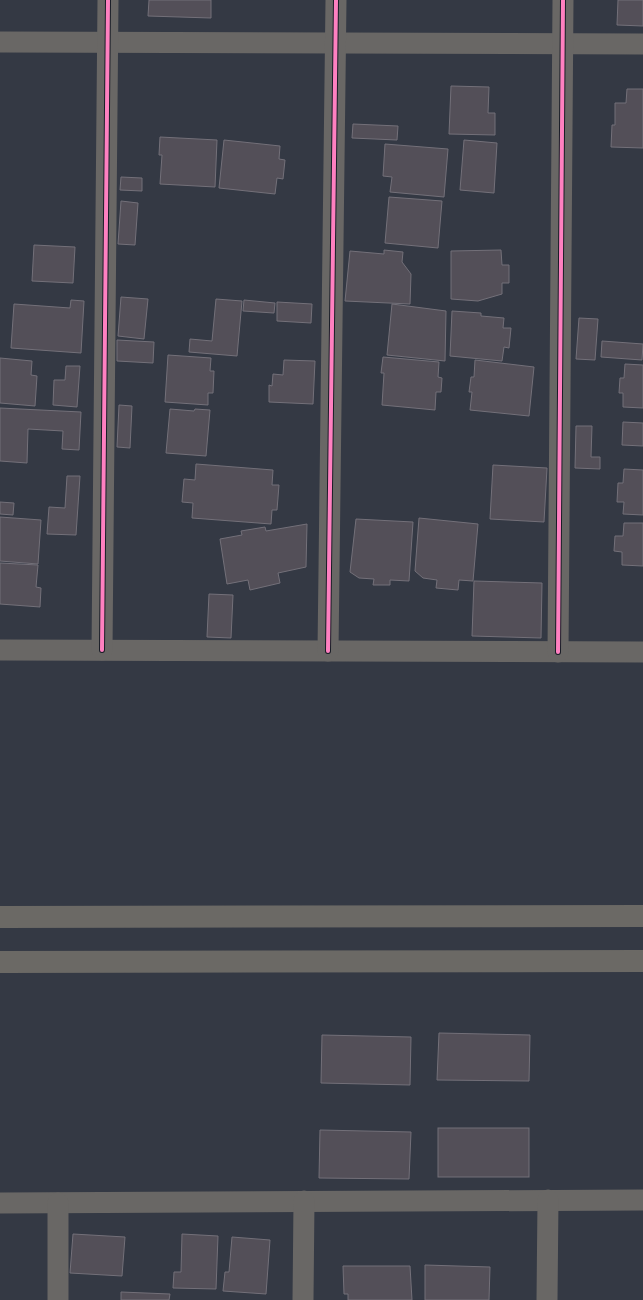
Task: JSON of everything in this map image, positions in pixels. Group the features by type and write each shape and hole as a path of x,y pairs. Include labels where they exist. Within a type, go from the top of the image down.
{"main road":[{"path":"0,918 643,916"},
{"path":"0,962 643,961"}],"street":[{"path":"102,650 108,0"},
{"path":"328,651 336,0"},
{"path":"558,652 563,0"},
{"path":"0,42 643,44"},
{"path":"0,650 643,652"},
{"path":"547,1300 548,1200"},
{"path":"0,1203 643,1200"},
{"path":"303,1300 304,1201"},
{"path":"58,1203 58,1300"}],"building":[{"path":"149,0 211,0 211,18 148,16"},
{"path":"618,0 643,0 643,26 617,25"},
{"path":"451,86 489,87 488,113 495,113 495,135 449,134"},
{"path":"627,89 643,89 643,148 611,147 612,125 615,125 615,103 626,103"},
{"path":"353,124 398,126 397,140 352,138"},
{"path":"160,137 217,140 215,187 160,184 162,155 159,155"},
{"path":"224,140 280,146 279,159 285,160 283,179 277,178 275,194 219,188"},
{"path":"464,140 497,143 494,193 460,190"},
{"path":"385,144 448,149 444,197 390,192 392,177 383,176"},
{"path":"121,177 142,178 142,191 120,190"},
{"path":"389,197 442,201 438,248 385,243"},
{"path":"121,201 138,203 135,245 118,244"},
{"path":"34,245 75,247 73,283 32,281"},
{"path":"384,250 403,252 402,262 411,274 410,304 345,301 350,251 384,254"},
{"path":"501,250 502,265 509,265 509,283 502,283 502,294 478,301 451,299 451,251"},
{"path":"121,297 148,299 144,339 118,336"},
{"path":"216,299 242,301 237,356 189,352 190,339 212,341"},
{"path":"71,300 84,301 81,353 11,348 14,304 70,308"},
{"path":"244,300 275,303 274,313 243,311"},
{"path":"277,302 312,304 311,323 277,321"},
{"path":"392,304 446,311 445,361 387,355"},
{"path":"452,311 481,313 481,316 504,318 503,328 511,328 509,348 504,347 502,361 450,356"},
{"path":"579,318 598,319 595,360 576,359"},
{"path":"117,340 154,342 153,363 117,361"},
{"path":"602,341 643,344 642,360 601,357"},
{"path":"168,355 211,358 210,371 214,371 213,393 208,393 208,405 165,402"},
{"path":"383,357 439,362 438,377 442,378 441,392 436,392 435,410 382,405 384,373 381,373"},
{"path":"0,358 32,361 31,375 37,376 35,406 0,403"},
{"path":"284,360 315,361 313,404 269,402 269,385 272,386 273,374 283,375"},
{"path":"475,360 534,367 529,416 470,410 472,392 469,392 471,377 474,377"},
{"path":"625,364 643,365 643,408 623,407 623,393 619,393 620,378 624,378"},
{"path":"66,366 80,366 77,407 53,405 54,380 65,380"},
{"path":"119,405 132,406 130,448 117,447"},
{"path":"0,408 81,412 79,450 62,449 63,431 28,429 27,463 0,461"},
{"path":"170,409 194,411 195,409 210,410 206,456 166,453"},
{"path":"623,422 643,423 643,446 622,445"},
{"path":"576,426 592,426 591,457 600,457 600,469 575,468"},
{"path":"196,464 273,470 272,485 279,485 277,510 272,510 271,524 192,518 193,503 182,502 184,479 195,480"},
{"path":"493,465 547,468 544,522 490,519"},
{"path":"624,469 643,470 643,515 623,514 624,502 617,502 618,483 623,483"},
{"path":"67,476 80,476 76,535 47,534 49,507 65,508"},
{"path":"0,502 14,503 13,515 0,514"},
{"path":"0,517 41,520 38,564 0,561"},
{"path":"419,518 478,524 473,581 459,580 458,590 436,588 437,580 423,578 415,571"},
{"path":"356,519 413,522 409,581 390,580 390,585 373,585 374,579 359,578 350,572"},
{"path":"624,523 643,523 643,566 622,565 622,552 614,551 615,536 623,536"},
{"path":"307,524 306,567 278,573 280,583 250,590 248,580 227,584 220,539 242,535 241,531 265,527 266,531"},
{"path":"0,563 38,565 36,587 41,588 40,607 0,604"},
{"path":"474,581 542,583 541,638 472,636"},
{"path":"209,594 233,595 231,638 207,637"},
{"path":"439,1033 530,1035 529,1081 437,1080"},
{"path":"322,1035 411,1037 410,1085 321,1083"},
{"path":"438,1128 529,1128 529,1177 438,1177"},
{"path":"320,1130 411,1132 409,1179 319,1178"},
{"path":"73,1234 125,1237 122,1276 70,1273"},
{"path":"182,1234 218,1236 216,1289 173,1288 174,1272 181,1272"},
{"path":"232,1237 270,1240 266,1294 223,1291 225,1272 229,1272"},
{"path":"425,1265 490,1267 489,1300 425,1300"},
{"path":"343,1266 410,1266 412,1300 348,1300 348,1294 344,1294"},
{"path":"121,1292 170,1294 169,1300 121,1300"}],"cycle path":[{"path":"102,650 108,0"},
{"path":"328,651 336,0"},
{"path":"558,652 563,0"}]}
